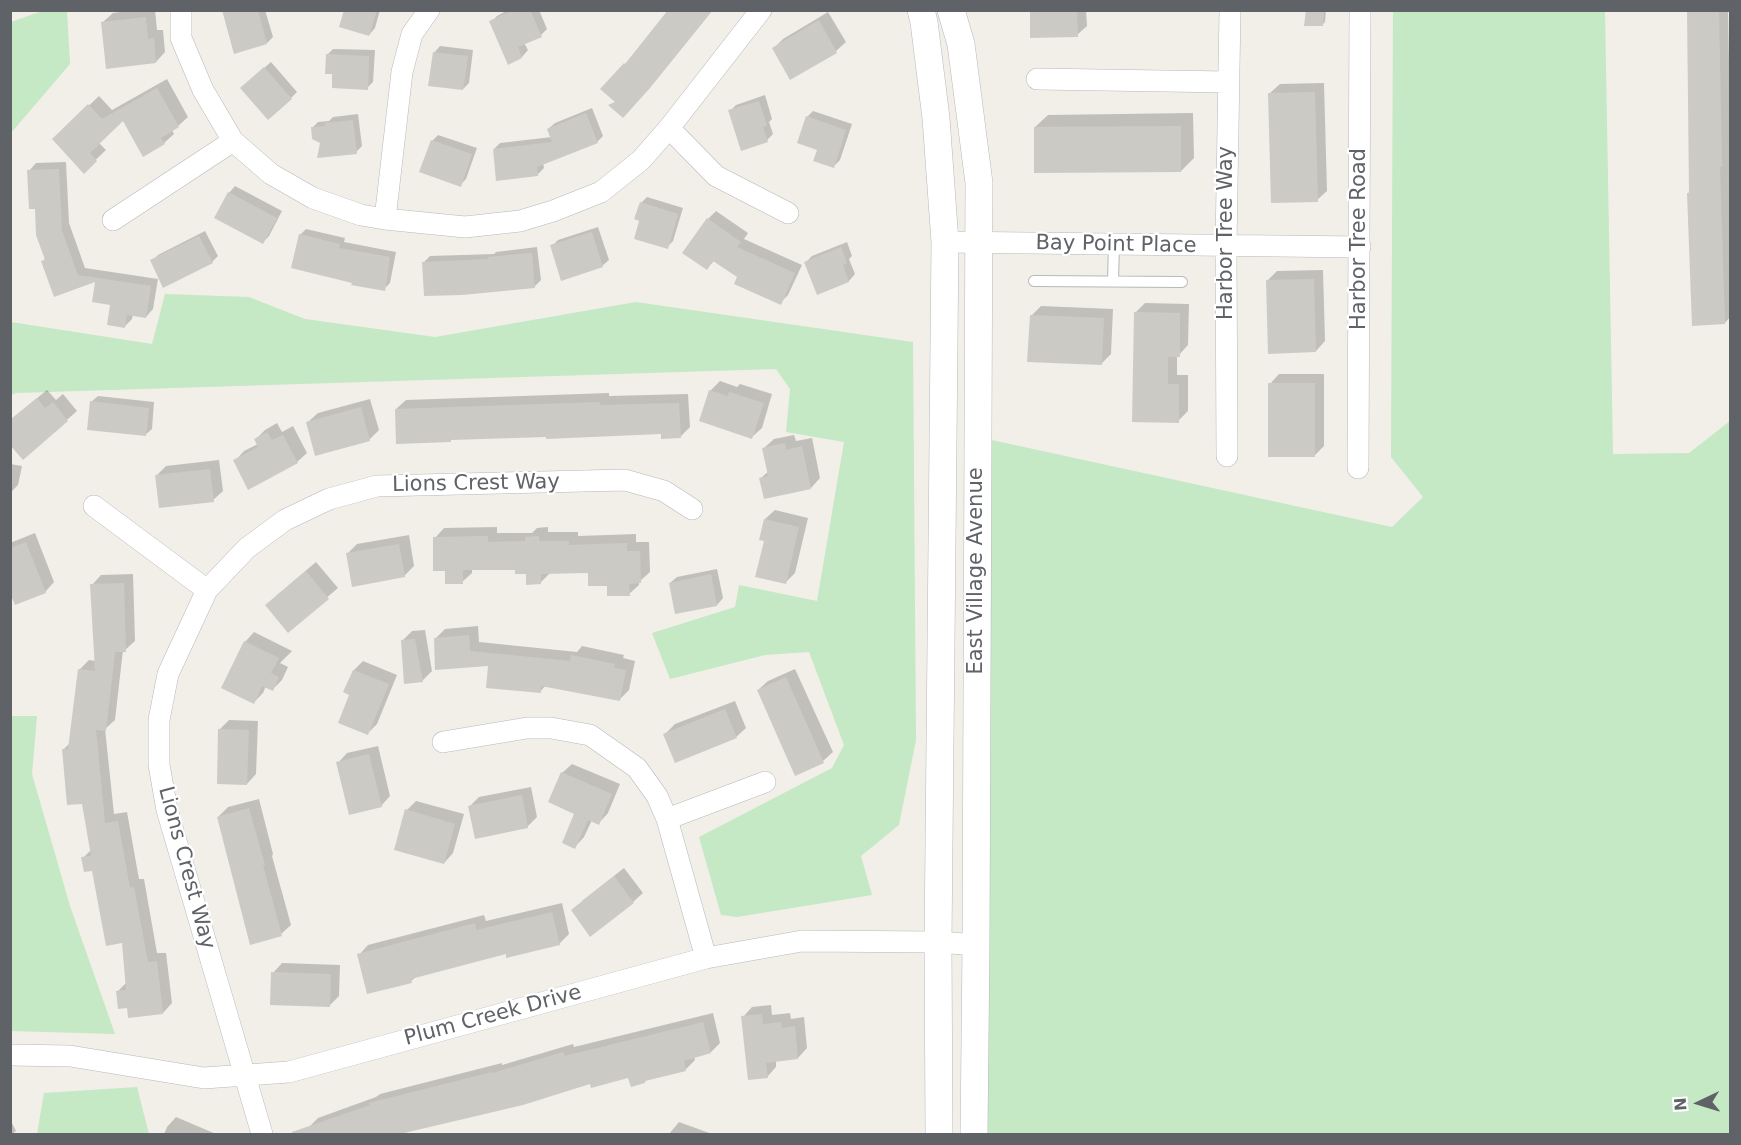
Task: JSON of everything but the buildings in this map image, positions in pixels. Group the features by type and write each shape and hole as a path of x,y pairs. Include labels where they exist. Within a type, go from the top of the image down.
{"street":[{"path":"181,10 181,38 203,90 233,141 271,174 313,198 361,215 465,227 520,221 554,211 601,192 641,160 669,128 761,10"},
{"path":"385,219 402,72 412,33 429,10"},
{"name":"East Village Avenue","path":"921,10 936,118 945,242 938,942 939,1134"},
{"name":"East Village Avenue","path":"951,10 961,44 979,183 974,1134"},
{"name":"Harbor Tree Way","path":"1227,456 1226,246 1230,10"},
{"name":"Harbor Tree Road","path":"1358,468 1360,10"},
{"path":"1037,79 1228,82"},
{"path":"669,128 716,176 788,213"},
{"path":"113,220 233,141"},
{"name":"Bay Point Place","path":"945,242 1360,247"},
{"name":"Lions Crest Way","path":"262,1134 167,810 159,765 159,720 168,674 207,590 248,548 285,520 329,499 377,486 626,480 664,491 692,509"},
{"path":"94,506 207,590"},
{"path":"443,741 527,728 551,728 590,735 637,768 657,796 667,819 706,958"},
{"path":"667,819 765,782"},
{"name":"Plum Creek Drive","path":"10,1055 70,1056 204,1078 289,1072 706,958 802,941 938,942 976,945"}],"lane":[{"path":"1113,281 1114,245"},
{"path":"1034,281 1182,282"}],"green space":[{"path":"45,10 67,11 70,64 11,133 11,22"},
{"path":"1393,11 1605,11 1613,454 1689,453 1730,421 1730,1134 974,1134 978,437 1392,527 1423,497 1391,457"},
{"path":"165,294 249,297 305,319 435,337 636,302 913,342 916,740 899,825 861,856 872,895 737,917 721,915 699,837 832,768 844,745 809,652 765,655 670,679 652,633 735,607 739,585 817,601 844,442 786,432 790,389 776,369 16,393 11,395 11,322 152,344"},
{"path":"11,716 37,716 32,774 70,906 115,1034 11,1031"},
{"path":"137,1087 149,1134 37,1134 44,1093"}]}
